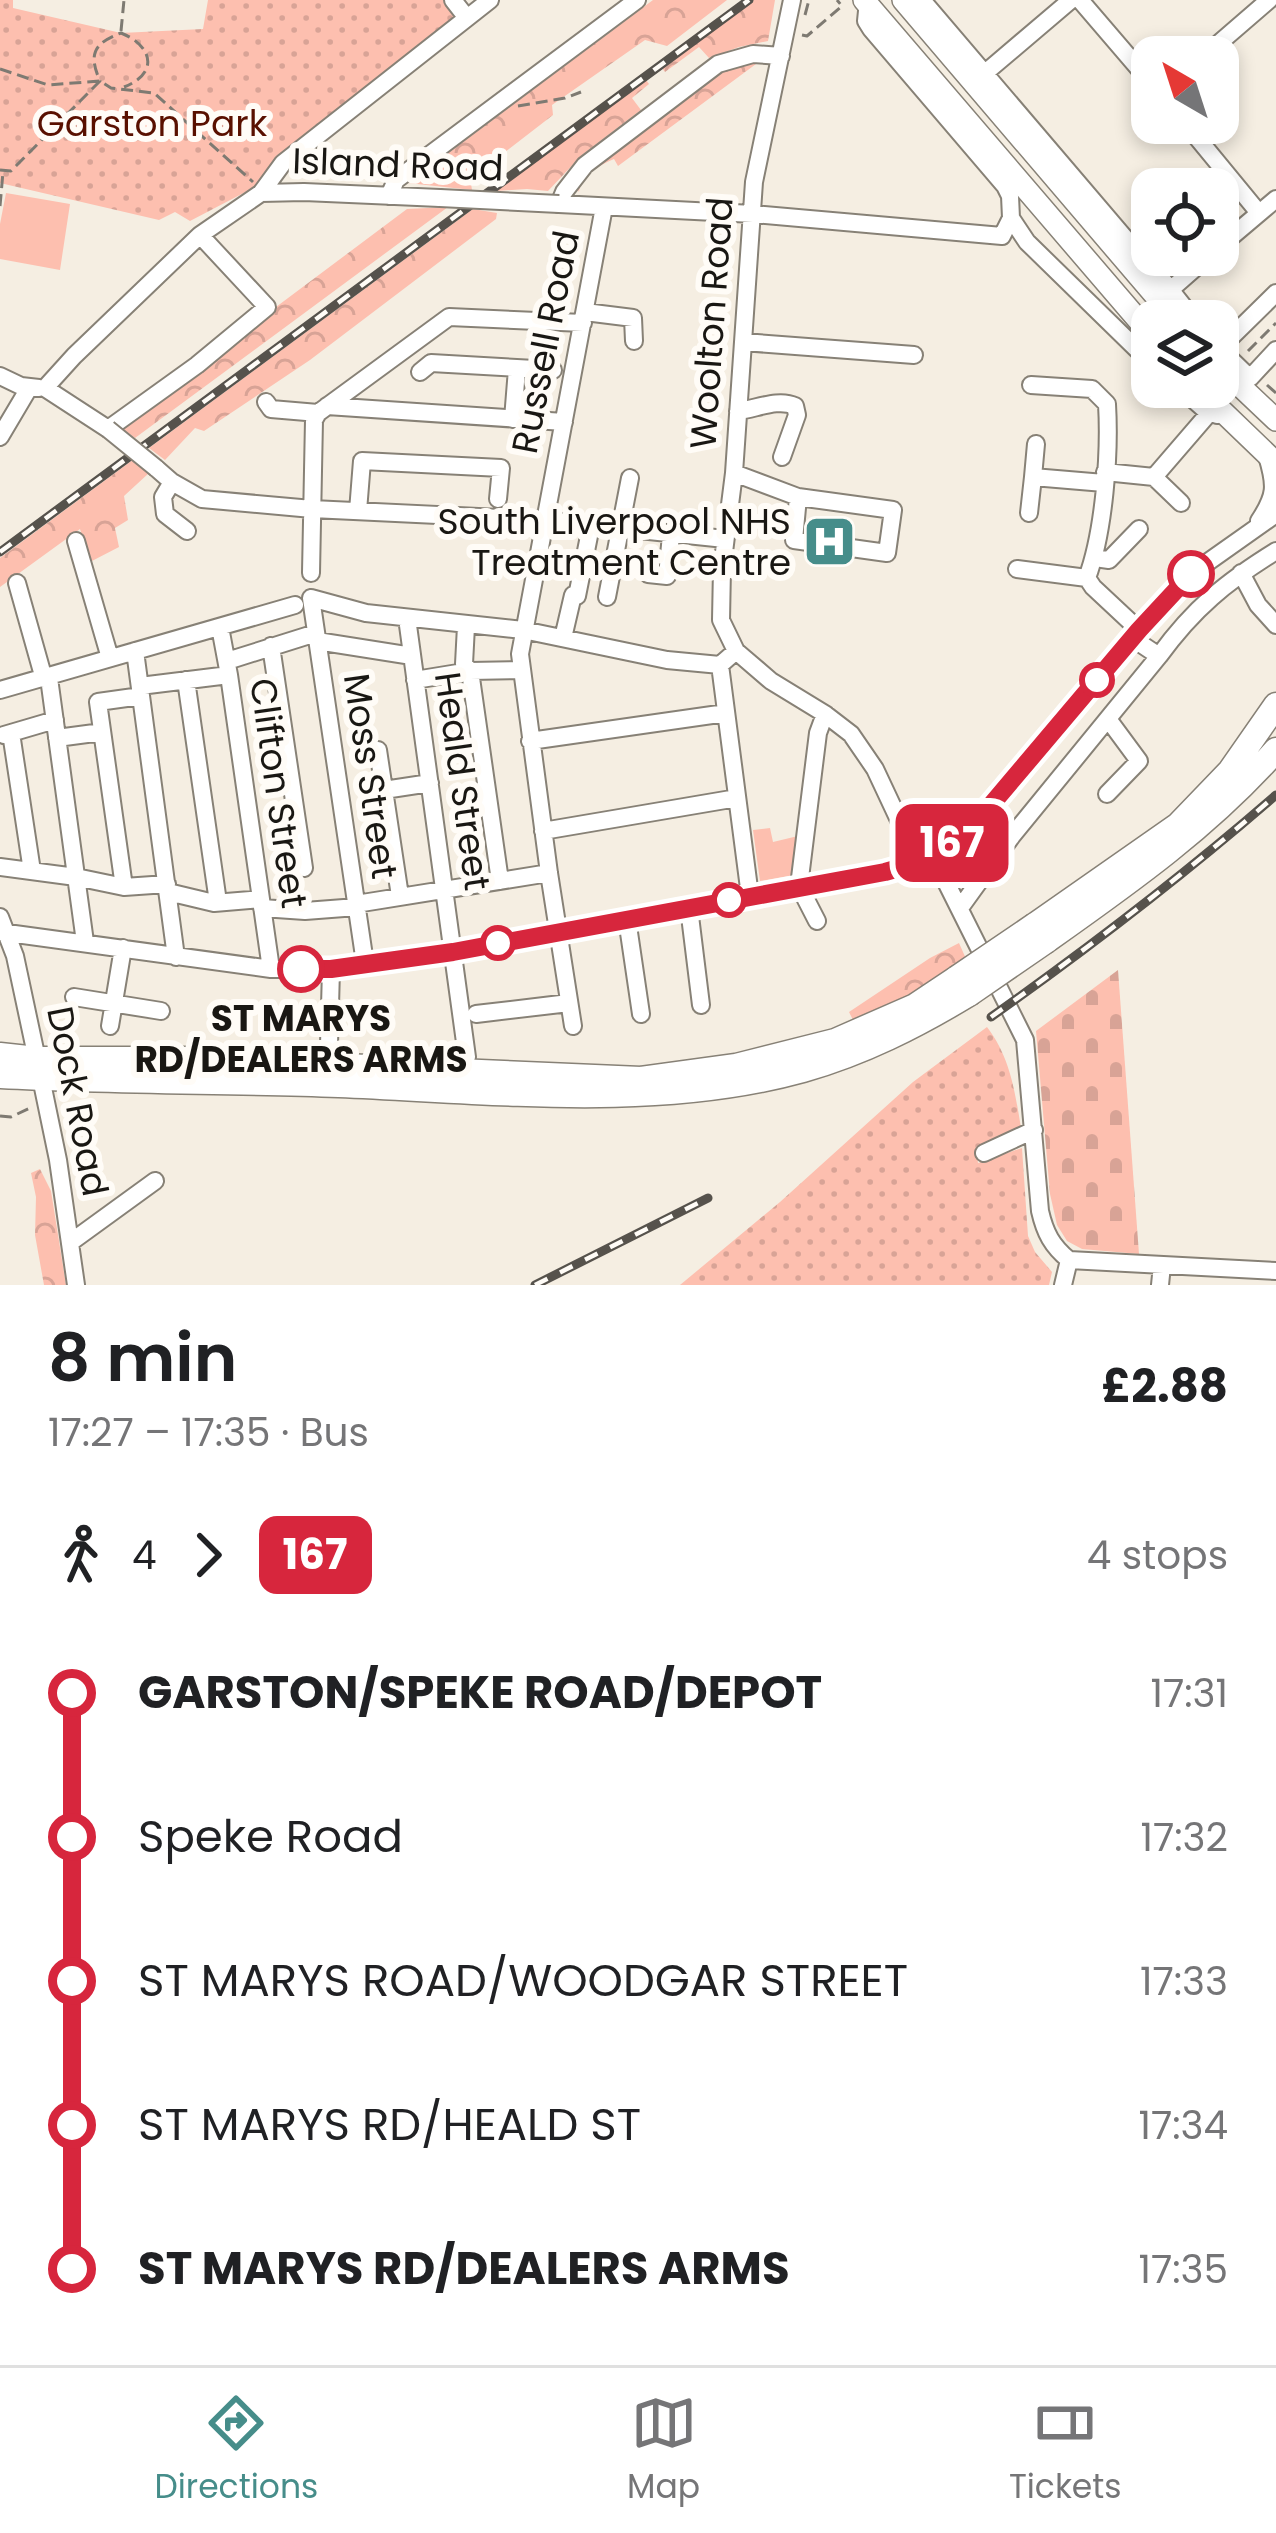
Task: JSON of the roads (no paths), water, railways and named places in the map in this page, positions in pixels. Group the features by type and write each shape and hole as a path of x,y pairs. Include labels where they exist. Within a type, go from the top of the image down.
{"highway":[{"path":"1041,933 1178,825 1230,771 1270,715"},
{"path":"0,1076 41,1080 183,1059 641,1079 736,1066 835,1041 963,986 1143,872 1248,782 1276,750"},
{"path":"0,1055 41,1080"}],"main road":[{"path":"903,0 1160,300"},
{"path":"867,1 1131,311"},
{"path":"1239,377 1276,420"},
{"path":"1214,408 1271,458"},
{"path":"1220,416 1223,408"},
{"path":"1270,715 1276,692"}],"street":[{"path":"453,0 467,18"},
{"path":"262,192 284,163 490,0"},
{"path":"389,196 396,180 637,0"},
{"name":"Woolton Road","path":"736,651 721,620 754,182 792,0"},
{"path":"922,0 1177,300"},
{"path":"985,73 1076,0 1131,61"},
{"path":"1227,36 1269,0"},
{"path":"867,1 866,21 871,29 1005,186 1011,218 1037,254 1131,344"},
{"path":"559,204 585,165 718,64 753,54 781,56"},
{"path":"1202,144 1258,213"},
{"name":"Island Road","path":"0,437 37,388 200,235 262,192 753,214 1002,236 1011,218"},
{"path":"1239,230 1276,199"},
{"name":"Russell Road","path":"573,1026 520,670 523,630 604,207"},
{"path":"108,429 267,307 200,235"},
{"path":"1169,291 1186,276"},
{"path":"1239,328 1276,292"},
{"path":"311,573 314,420 449,316 633,318 634,341"},
{"path":"743,342 914,355"},
{"path":"1239,374 1276,350"},
{"path":"420,372 431,364 553,370"},
{"path":"513,419 517,369"},
{"path":"0,376 37,388 108,429 172,482 202,500 544,520 725,538"},
{"path":"1031,385 1092,389 1107,404 1095,558 1087,578"},
{"path":"738,411 780,401 795,406 797,415 782,457"},
{"path":"266,402 271,409 564,422"},
{"path":"1033,478 1154,477 1220,416 1209,408"},
{"path":"1028,513 1036,444"},
{"path":"1252,532 1273,500 1271,458"},
{"path":"358,511 362,460 501,468 498,499"},
{"path":"734,473 798,497 893,510 887,553 794,540 798,497"},
{"path":"1154,477 1181,503"},
{"path":"608,597 630,478"},
{"path":"172,482 163,497 165,514 187,531"},
{"path":"2,927 176,957 271,969 331,969 453,952 885,872 927,860 990,808 1191,574 1276,518"},
{"path":"563,638 591,526"},
{"path":"1095,558 1109,560 1139,529"},
{"path":"648,574 667,576 671,535"},
{"path":"76,541 110,658"},
{"path":"960,908 1178,629 1218,589 1276,551"},
{"path":"1017,569 1087,578 1159,656"},
{"path":"1240,573 1276,625"},
{"path":"17,583 56,729 85,942"},
{"path":"0,690 303,601 366,613 523,630 667,659 720,665 736,651 771,681 851,734 875,770 905,833 946,882 960,908 1025,1040 1044,1230 1053,1247 1069,1260 1276,1271"},
{"name":"Moss Street","path":"303,601 317,637 365,963"},
{"name":"Heald Street","path":"406,618 467,1057"},
{"path":"466,626 464,664 470,671 500,880"},
{"name":"Clifton Street","path":"220,627 271,969"},
{"path":"124,887 98,702 228,668 272,646 317,637 412,656"},
{"path":"272,646 304,868"},
{"path":"135,651 176,957"},
{"path":"720,665 750,896"},
{"path":"416,680 470,671 520,670"},
{"path":"186,680 218,902"},
{"path":"530,741 726,713"},
{"path":"817,921 799,886 818,733 825,714"},
{"path":"1107,794 1139,761 1108,719"},
{"path":"32,871 6,734 56,729 103,732"},
{"path":"378,750 400,896"},
{"path":"385,790 430,783"},
{"path":"543,831 737,798"},
{"path":"0,867 305,911 549,873"},
{"path":"689,908 701,1005"},
{"path":"627,919 641,1014"},
{"name":"Dock Road","path":"2,927 15,956 41,1080 76,1285"},
{"path":"110,1026 123,948"},
{"path":"329,1045 331,969"},
{"path":"74,997 161,1011"},
{"path":"476,1014 568,1003"},
{"path":"984,1153 1034,1130"},
{"path":"71,1242 155,1181"},
{"path":"1063,1285 1069,1260"},
{"path":"1160,1285 1162,1265"}],"railway":[{"path":"0,552 749,0"},
{"path":"991,1017 1136,909 1276,795"},
{"path":"535,1285 708,1198"}],"place":[{"name":"South Liverpool NHS Treatment Centre","path":"830,542"},
{"name":"ST MARYS RD/DEALERS ARMS","path":"301,969"}],"park label":[{"name":"Garston Park","path":"152,123"}]}
